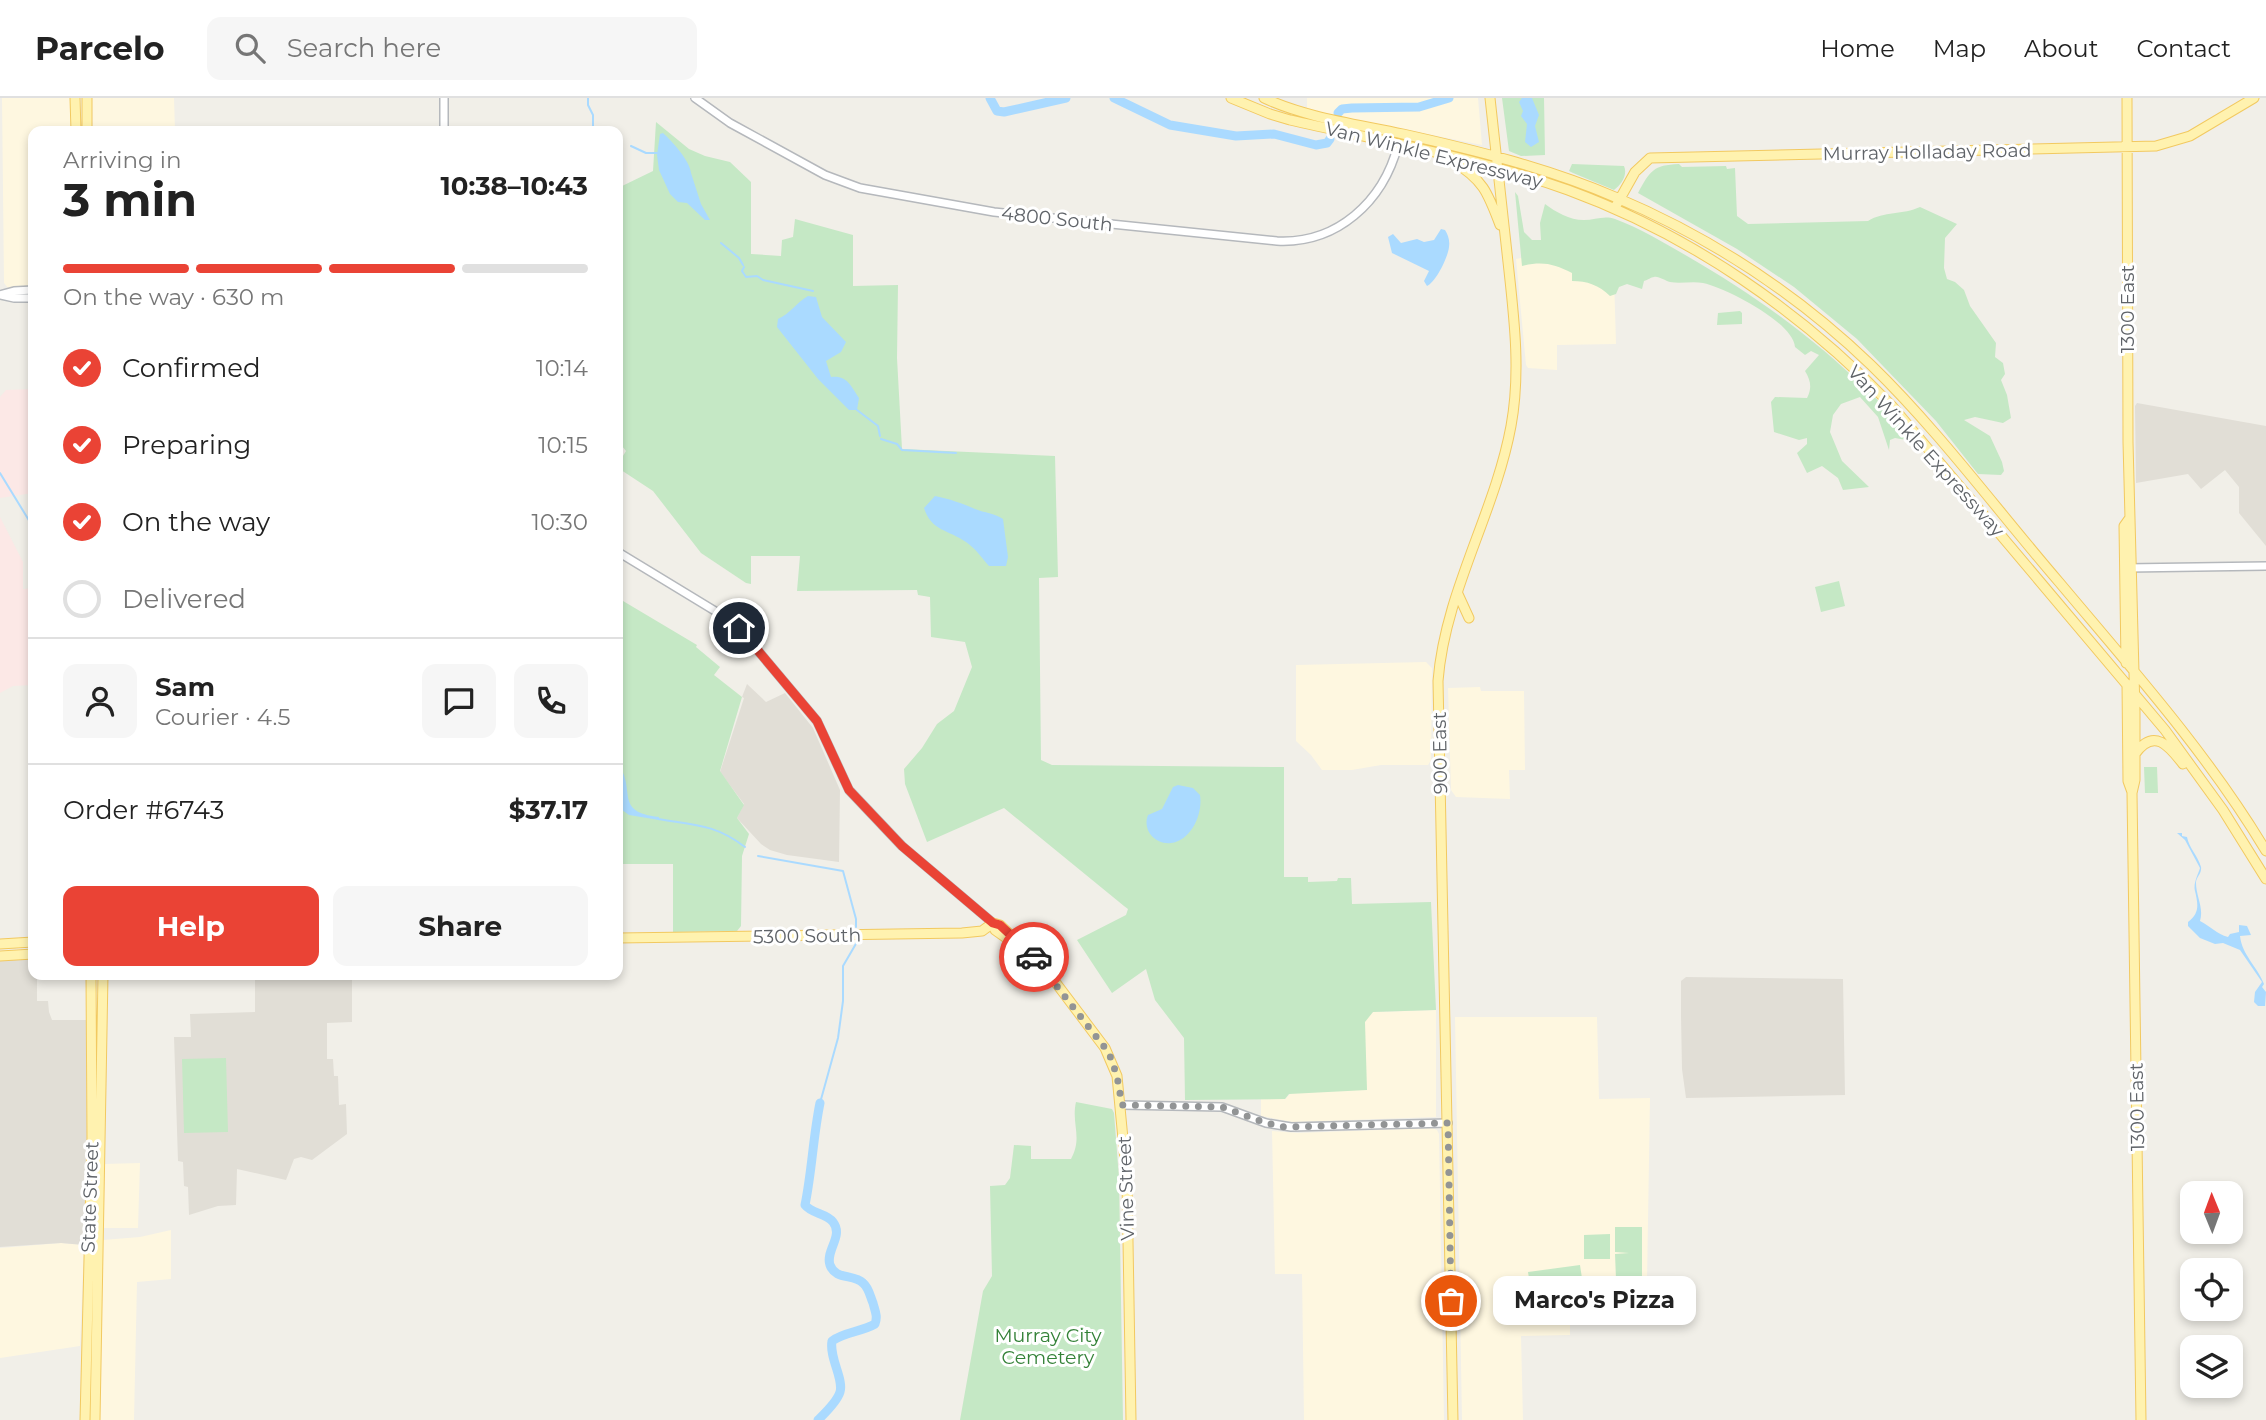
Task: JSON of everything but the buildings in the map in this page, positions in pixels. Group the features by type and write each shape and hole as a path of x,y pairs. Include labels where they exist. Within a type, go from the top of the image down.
{"main road":[{"path":"75,98 76,126"},
{"path":"86,98 87,126"},
{"name":"Van Winkle Expressway","path":"1231,98 1270,114 1498,168 1615,209 1668,235 1743,281 1810,329 1854,368 1909,426 2134,692 2223,810 2266,878"},
{"name":"Van Winkle Expressway","path":"1264,98 1292,109 1449,144 1566,178 1692,233 1754,271 1800,304 1856,351 1919,416 2134,671 2205,760 2266,851"},
{"name":"900 East","path":"1453,1420 1438,681 1444,640 1498,476 1513,409 1516,351 1490,98"},
{"name":"1300 East","path":"2127,98 2131,525 2126,662 2128,781 2132,793"},
{"name":"Murray Holladay Road","path":"1615,209 1635,172 1650,158 2126,149 2156,146 2190,136 2254,98"},
{"path":"1358,124 1371,133 1388,137 1398,145 1407,142 1449,144"},
{"path":"1444,156 1480,181 1505,237"},
{"name":"1300 East","path":"2128,568 2134,671 2135,755 2132,793 2141,1420"},
{"path":"1458,594 1469,618"},
{"path":"2107,640 2119,639 2126,626"},
{"path":"2135,755 2146,742 2163,742 2170,747 2213,802 2223,810"},
{"name":"5300 South","path":"623,939 962,933 982,930 993,923"},
{"name":"Vine Street","path":"993,923 1000,925 1044,967 1109,1053 1117,1076 1122,1105 1128,1210 1131,1420"},
{"path":"0,944 28,942"},
{"path":"0,956 28,954"},
{"name":"State Street","path":"85,1420 92,1139 91,980"},
{"name":"State Street","path":"95,1420 103,980"}],"street":[{"path":"444,98 444,126"},
{"name":"4800 South","path":"695,98 714,113 832,179 860,188 994,212 1277,241 1315,237 1335,230 1356,216 1385,179 1398,145"},
{"path":"0,295 28,290"},
{"path":"0,295 28,298"},
{"name":"Vine Street","path":"623,555 739,628 817,721 849,790 902,846 993,923"},
{"path":"2128,568 2266,566"},
{"path":"1122,1105 1222,1107 1284,1127 1448,1123"}],"shaded area":[{"path":"2,98 70,98 71,126 28,126 28,288 8,288 4,283"},
{"path":"92,98 174,98 175,126 93,126"},
{"path":"1307,98 1478,98 1482,145 1307,110"},
{"path":"1530,256 1614,276 1616,344 1557,345 1557,370 1528,368 1516,259"},
{"path":"28,389 28,494 0,498 0,397 6,390"},
{"path":"2137,403 2266,426 2266,546 2239,513 2239,487 2225,470 2201,489 2188,474 2136,483"},
{"path":"0,517 23,562 23,589 28,588 28,685 13,686 0,693"},
{"path":"1426,662 1432,668 1431,760 1428,765 1381,765 1352,770 1322,770 1296,741 1296,665"},
{"path":"747,684 766,702 785,693 813,728 840,790 839,862 770,850 737,818 744,804 720,772"},
{"path":"1480,687 1481,691 1524,691 1525,770 1509,770 1510,799 1456,797 1451,790 1448,688"},
{"path":"28,959 28,980 37,980 37,1001 48,1001 52,1020 86,1020 87,1155 84,1245 61,1243 0,1247 0,960"},
{"path":"1686,977 1843,979 1845,1095 1686,1098 1682,1069 1681,981"},
{"path":"255,980 352,980 352,1022 327,1023 327,1059 333,1059 334,1076 338,1076 339,1105 346,1104 347,1134 312,1160 301,1157 294,1159 286,1180 237,1169 236,1205 218,1206 189,1215 188,1187 184,1186 183,1162 178,1161 174,1037 191,1037 190,1014 255,1012"},
{"path":"1436,1010 1436,1117 1293,1122 1261,1116 1261,1099 1285,1099 1373,1012"},
{"path":"1455,1017 1597,1017 1599,1099 1650,1098 1647,1283 1570,1293 1570,1335 1521,1336 1523,1420 1462,1420"},
{"path":"1432,1128 1439,1134 1444,1420 1304,1420 1302,1274 1275,1274 1272,1131 1298,1133"},
{"path":"140,1163 138,1228 104,1228 104,1164"},
{"path":"171,1230 171,1279 137,1282 134,1420 99,1420 103,1240 140,1237"},
{"path":"61,1243 84,1245 80,1346 0,1358 0,1248"}],"green space":[{"path":"1502,98 1544,98 1545,155 1521,156 1509,151"},
{"path":"656,122 689,149 730,162 751,182 751,254 781,256 782,240 793,237 795,219 853,235 853,286 898,285 897,358 902,449 1055,456 1058,577 1039,578 1041,760 1052,765 1284,767 1284,877 1308,877 1308,882 1351,878 1352,904 1431,902 1436,1010 1373,1012 1365,1022 1367,1090 1289,1094 1285,1099 1185,1100 1184,1038 1155,1000 1146,969 1112,993 1077,940 1126,915 1128,909 1004,808 927,842 905,784 904,769 937,724 954,711 972,667 965,642 931,637 930,597 918,595 917,590 797,591 800,556 751,556 751,584 746,583 701,553 653,491 623,471 623,456 626,451 623,447 623,186 653,171"},
{"path":"1572,164 1624,166 1624,176 1614,190 1569,171"},
{"path":"1679,164 1682,167 1735,168 1737,216 1748,224 1868,221 1920,207 1957,224 1945,238 1944,268 1947,279 1964,290 1970,306 1996,343 1995,357 2003,363 2005,374 2001,380 2011,418 2003,423 1975,417 1964,420 1990,436 2002,462 2004,471 2001,475 1978,474 1936,421 1857,339 1794,287 1737,249 1638,193 1653,171 1663,166"},
{"path":"1515,192 1524,232 1532,240 1541,240 1540,223 1545,204 1573,219 1611,218 1652,236 1736,286 1781,317 1846,370 1890,413 1906,440 1890,440 1889,450 1878,417 1860,397 1841,404 1833,415 1830,432 1842,461 1869,487 1843,490 1838,478 1822,466 1807,473 1797,453 1807,444 1807,438 1799,440 1774,432 1771,402 1775,397 1807,398 1810,384 1805,371 1819,355 1811,351 1805,355 1795,347 1783,327 1771,317 1742,299 1703,283 1674,283 1653,277 1644,281 1642,289 1627,284 1619,287 1616,294 1610,296 1592,284 1572,281 1572,273 1560,267 1548,264 1522,266"},
{"path":"1740,311 1742,324 1717,325 1718,313"},
{"path":"1839,581 1845,606 1821,612 1815,587"},
{"path":"623,601 697,645 696,647 720,667 714,675 742,697 720,771 744,805 737,818 749,834 742,856 741,926 737,931 673,932 673,864 623,864"},
{"path":"2144,767 2157,767 2158,793 2145,793"},
{"path":"226,1058 228,1132 184,1133 182,1059"},
{"name":"Murray City Cemetery","path":"1076,1102 1112,1109 1114,1113 1119,1178 1123,1420 960,1420 983,1291 992,1276 990,1186 1005,1185 1010,1178 1014,1145 1031,1146 1031,1159 1071,1159 1077,1137"},
{"path":"1615,1227 1642,1227 1642,1279 1616,1279 1615,1254 1629,1253 1615,1252"},
{"path":"1610,1234 1610,1259 1584,1259 1584,1235"},
{"path":"1580,1265 1583,1285 1531,1291 1528,1272"}],"water":[{"path":"1522,98 1532,98 1539,115 1535,126 1539,142 1531,147 1525,142 1527,124 1521,116 1523,111 1519,102"},
{"path":"663,133 676,146 690,168 701,204 710,220 705,220 687,203 678,202 670,194 659,170 657,155 660,134"},
{"path":"1441,229 1445,230 1448,238 1448,251 1438,275 1427,286 1424,281 1429,271 1392,253 1388,237 1393,234 1401,243 1417,239 1424,242 1434,240"},
{"path":"808,296 816,297 822,317 846,342 841,352 826,361 831,377 845,380 859,398 857,410 849,410 818,379 777,327 778,319"},
{"path":"935,496 1003,519 1008,557 1006,566 989,566 969,544 936,526 924,508"},
{"path":"623,774 631,805 645,814 659,817 659,820 629,815 623,811"},
{"path":"1178,785 1193,788 1200,795 1198,817 1185,837 1171,843 1160,842 1148,831 1148,815 1162,809 1173,787"},
{"path":"2177,833 2187,837 2201,867 2196,883 2200,921 2228,937 2239,932 2239,925 2247,926 2251,935 2240,936 2241,943 2264,984 2262,987 2266,992 2265,1006 2258,1006 2254,1002 2255,992 2262,982 2240,950 2200,938 2188,926 2197,908 2195,885 2200,868 2185,840"}],"waterway":[{"path":"588,98 593,126"},
{"path":"990,98 997,111 1004,112 1066,98"},
{"path":"1114,98 1170,125 1236,136 1274,134 1316,145 1327,143 1330,139"},
{"path":"1338,113 1342,109 1352,108 1419,107 1449,98"},
{"path":"631,146 646,153 657,153"},
{"path":"721,243 739,258 743,265"},
{"path":"744,267 742,271 746,277 757,276 763,280 813,291"},
{"path":"857,410 878,426 880,436"},
{"path":"881,439 897,444 902,450 956,453"},
{"path":"0,473 28,519"},
{"path":"658,819 714,830 745,847"},
{"path":"758,856 843,871 856,927"},
{"path":"820,1103 838,1038 843,1001 843,966 857,942"},
{"path":"818,1420 834,1403 841,1387 832,1341 875,1324 876,1318 865,1285 832,1270 829,1260 836,1238 833,1222 805,1205 820,1103"}],"way so far":[{"path":"1034,957 1109,1053 1117,1076 1122,1105 1209,1105 1234,1110 1284,1127 1448,1123 1451,1301"}],"place":[{"name":"Marco's Pizza","path":"1451,1301"}],"route":[{"path":"739,628 817,721 849,790 902,846 993,923 1000,925 1018,940 1034,957"}]}
